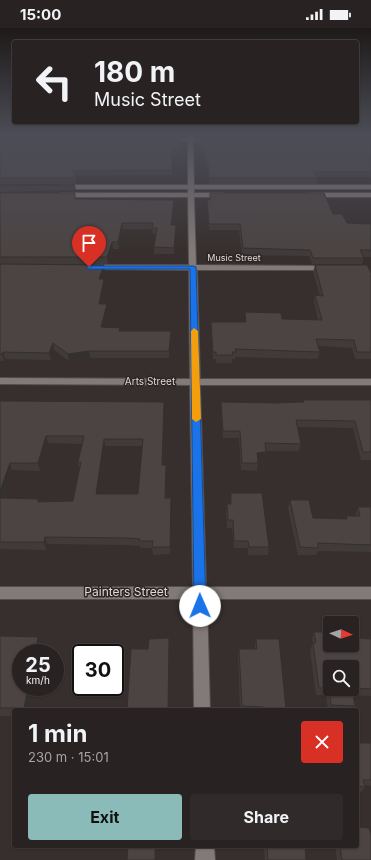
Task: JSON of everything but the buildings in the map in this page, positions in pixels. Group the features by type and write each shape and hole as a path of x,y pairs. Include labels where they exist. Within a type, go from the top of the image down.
{"street":[{"path":"191,174 202,708"},
{"path":"56,187 191,191 230,195"},
{"path":"56,196 371,187"},
{"path":"301,195 371,195"},
{"name":"Music Street","path":"85,267 340,268"},
{"name":"Arts Street","path":"0,381 371,382"},
{"name":"Painters Street","path":"0,593 371,593"},
{"path":"205,848 205,860"}],"slow traffic":[{"path":"194,331 196,419"}],"route":[{"path":"89,267 193,267 200,606"}]}
